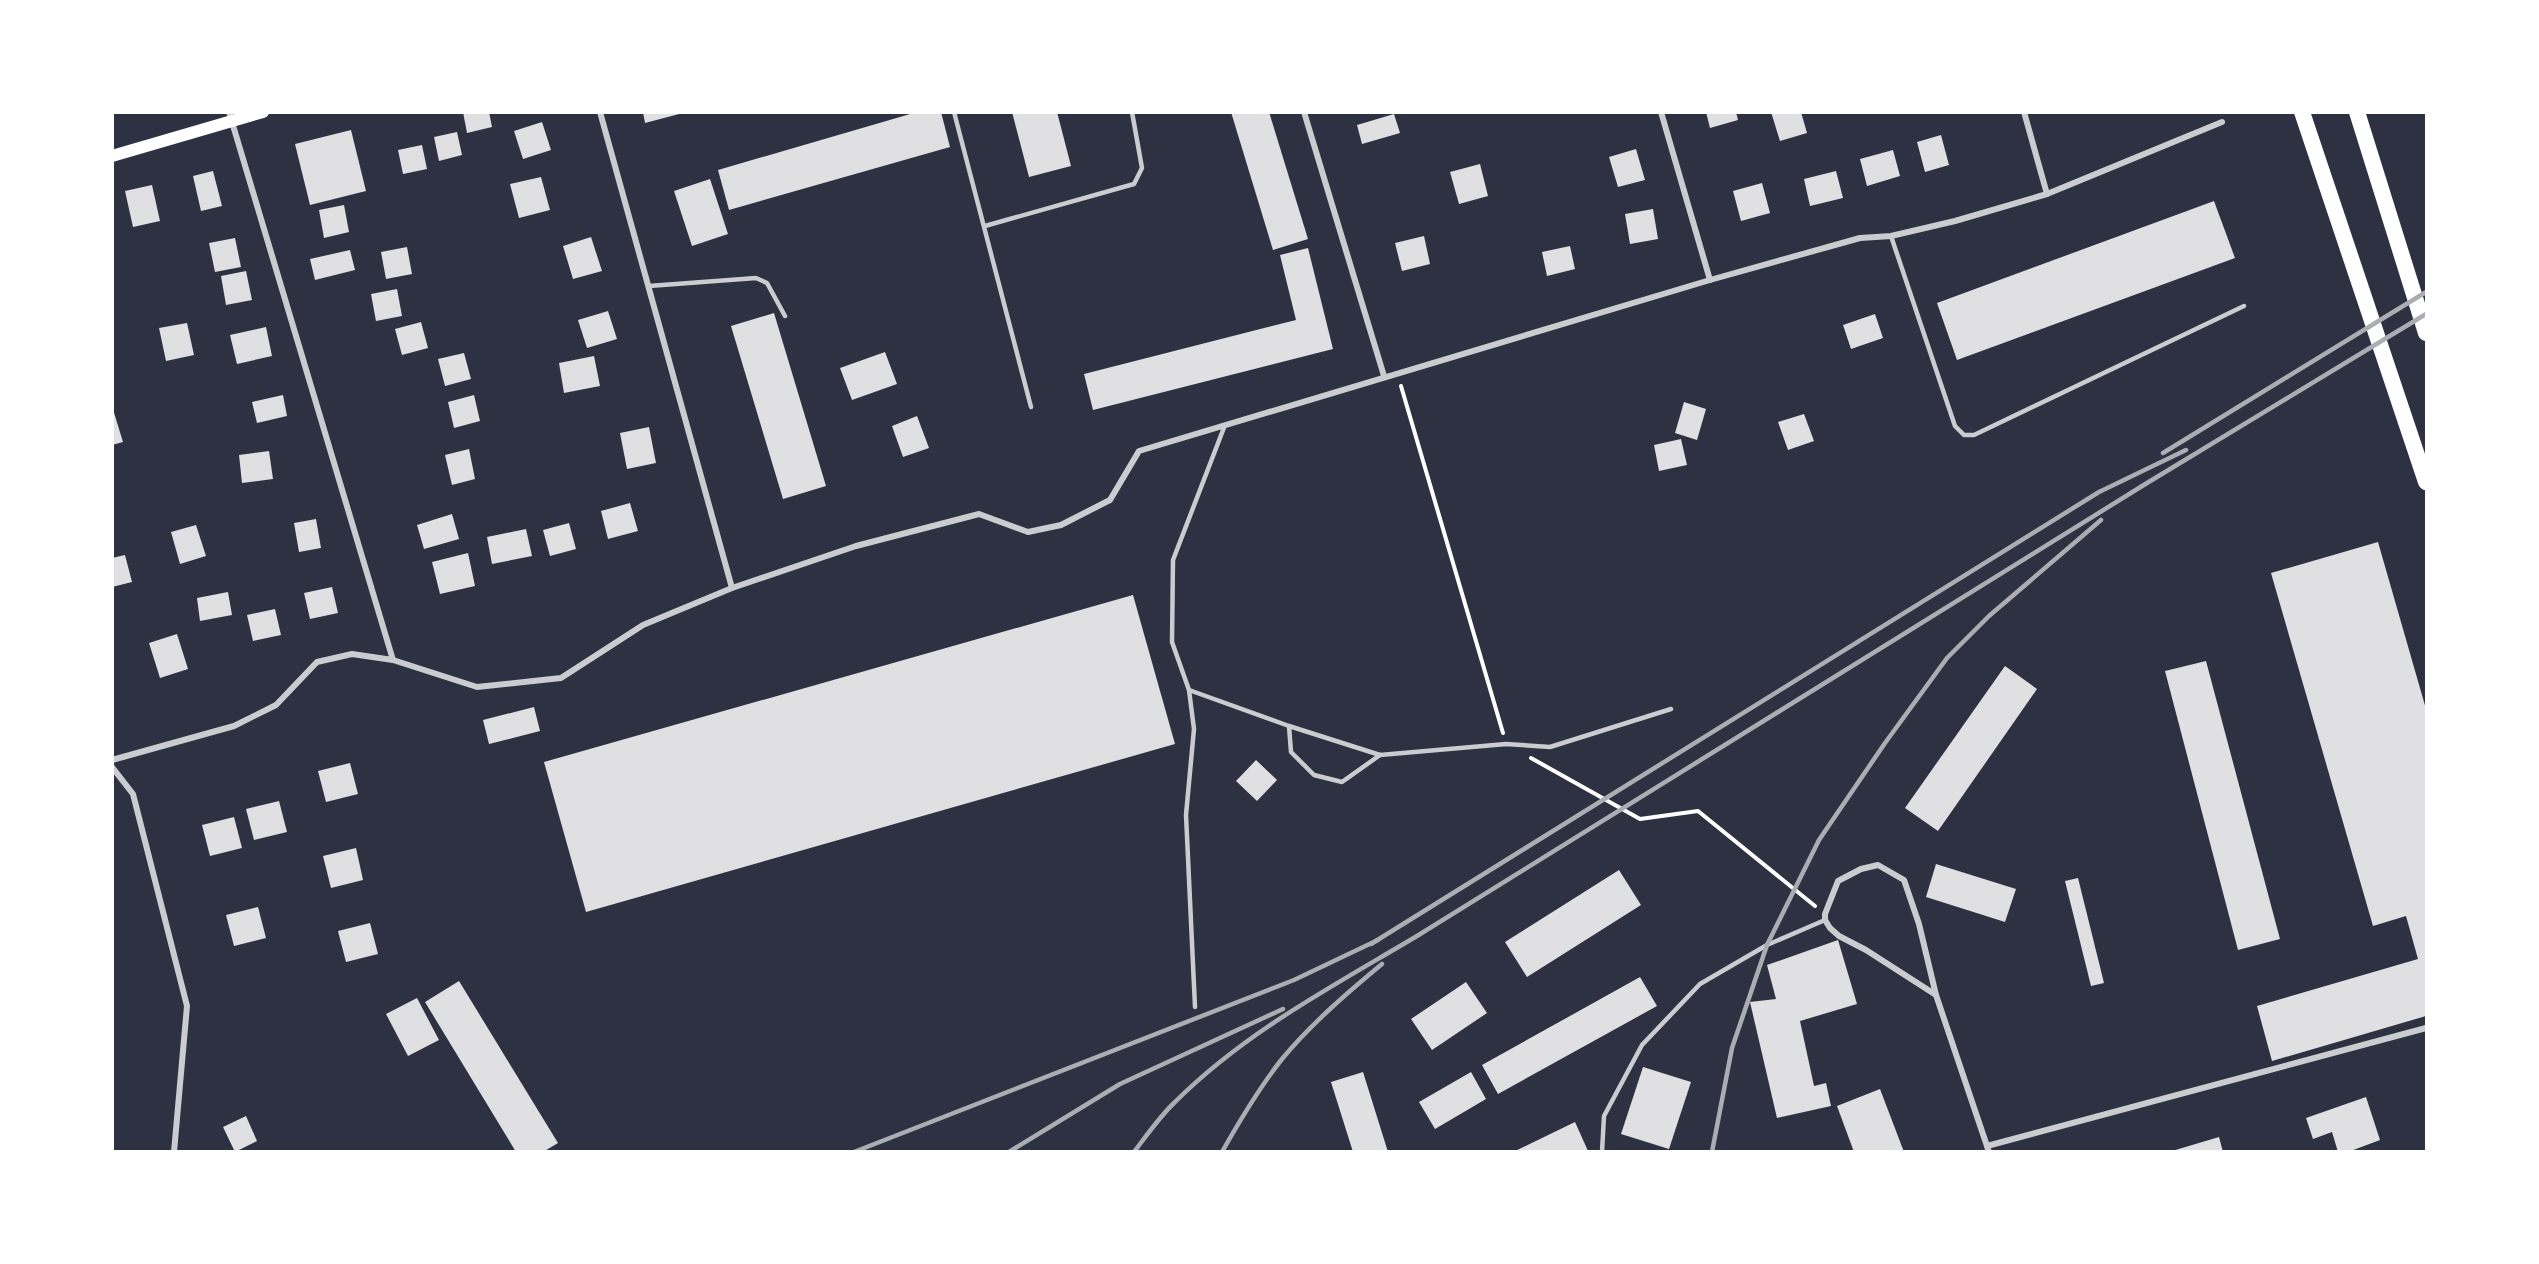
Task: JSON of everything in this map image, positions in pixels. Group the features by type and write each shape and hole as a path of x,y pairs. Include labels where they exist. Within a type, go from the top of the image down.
{"highway":[{"path":"2302,112 2427,482"},
{"path":"2357,112 2427,333"}],"main road":[{"path":"112,156 230,117 263,112"}],"street":[{"path":"600,112 732,588"},
{"path":"1304,112 1384,376"},
{"path":"1661,112 1710,280"},
{"path":"2024,112 2048,194"},
{"path":"230,117 393,660"},
{"path":"112,760 234,726 276,705 317,662 352,654 393,660 477,687 561,678 642,625 732,588 856,546 979,514 1028,532 1061,525 1110,500 1139,451 1710,280 1860,238 1891,236 1955,221 2048,194 2222,122"},
{"path":"112,767 133,794 187,1006 174,1152"},
{"path":"1936,995 1866,950 1839,936 1825,917 1839,881 1861,870 1878,865 1904,880 1936,995 1988,1149 2427,1028"}],"lane":[{"path":"954,112 1031,407"},
{"path":"985,226 1134,184 1142,168 1132,112"},
{"path":"1891,236 1954,426 1964,435 1974,435 2244,306"},
{"path":"649,286 756,278 767,283 785,316"},
{"path":"1195,1007 1186,815 1194,729 1190,690 1172,642 1173,560 1225,425"},
{"path":"1190,690 1289,726 1380,755 1506,744 1550,747 1671,708"},
{"path":"1289,726 1292,752 1314,775 1342,782 1380,755"},
{"path":"1602,1152 1604,1116 1642,1045 1700,984 1767,945 1825,917"}],"path":[{"path":"1398,374 1506,744 1641,819 1698,811 1825,917"}],"building":[{"path":"463,112 489,112 492,127 467,133"},
{"path":"643,112 683,112 683,113 645,123"},
{"path":"917,112 941,112 950,147 729,210 718,170"},
{"path":"1012,112 1057,112 1071,166 1029,177"},
{"path":"1231,112 1269,112 1308,239 1273,250"},
{"path":"1706,112 1736,112 1738,120 1710,128"},
{"path":"1771,112 1801,112 1807,133 1780,141"},
{"path":"1394,114 1400,133 1362,144 1357,125"},
{"path":"542,122 551,150 523,159 514,131"},
{"path":"351,130 366,191 310,205 295,144"},
{"path":"457,132 462,155 439,161 434,137"},
{"path":"1941,135 1949,165 1925,172 1917,142"},
{"path":"422,145 427,169 403,174 398,150"},
{"path":"1636,149 1645,180 1618,187 1609,157"},
{"path":"1893,150 1900,176 1867,186 1860,159"},
{"path":"1480,164 1488,196 1459,204 1450,172"},
{"path":"213,171 222,206 201,211 193,176"},
{"path":"1836,171 1843,198 1810,206 1804,179"},
{"path":"541,177 550,210 519,218 510,184"},
{"path":"710,179 728,234 692,246 674,191"},
{"path":"1762,183 1770,213 1741,221 1733,191"},
{"path":"152,185 160,221 133,227 125,191"},
{"path":"2214,201 2235,258 1957,360 1937,303"},
{"path":"344,205 349,232 324,238 319,210"},
{"path":"1653,209 1658,239 1630,244 1625,214"},
{"path":"1424,236 1430,264 1402,271 1395,243"},
{"path":"591,237 602,271 573,279 563,246"},
{"path":"235,238 241,267 215,272 209,243"},
{"path":"1570,246 1575,269 1547,276 1542,252"},
{"path":"407,247 412,274 386,279 381,252"},
{"path":"1308,248 1333,349 1093,410 1084,374 1296,320 1280,255"},
{"path":"350,250 355,270 315,280 310,259"},
{"path":"246,271 252,300 226,305 221,276"},
{"path":"397,289 402,316 376,321 371,294"},
{"path":"608,311 617,339 587,348 578,320"},
{"path":"774,313 826,486 783,499 731,326"},
{"path":"1875,314 1883,338 1851,349 1843,325"},
{"path":"421,322 428,348 402,355 395,329"},
{"path":"187,323 194,355 166,361 159,328"},
{"path":"266,327 272,356 237,364 230,335"},
{"path":"885,352 897,384 852,400 840,368"},
{"path":"464,353 471,379 445,386 438,359"},
{"path":"594,356 600,386 564,393 559,363"},
{"path":"283,395 287,416 257,423 252,402"},
{"path":"474,395 480,421 454,428 448,402"},
{"path":"1684,402 1706,409 1697,440 1675,433"},
{"path":"112,406 123,442 112,445"},
{"path":"1804,414 1814,441 1788,450 1778,422"},
{"path":"917,416 929,448 903,457 892,426"},
{"path":"649,427 656,463 627,469 620,433"},
{"path":"1681,439 1687,465 1659,471 1654,445"},
{"path":"469,449 475,479 452,485 445,455"},
{"path":"269,451 273,479 242,483 239,455"},
{"path":"630,503 638,531 608,539 601,511"},
{"path":"452,514 459,539 424,549 417,525"},
{"path":"316,519 321,548 299,552 294,523"},
{"path":"569,523 576,549 550,556 543,530"},
{"path":"196,525 206,556 180,564 171,532"},
{"path":"526,529 532,556 492,564 487,537"},
{"path":"2378,542 2426,709 2426,1016 2272,1061 2257,1006 2418,959 2406,916 2373,926 2271,573"},
{"path":"468,553 475,586 440,594 432,562"},
{"path":"125,555 132,582 112,587 112,558"},
{"path":"332,587 338,613 310,619 304,593"},
{"path":"228,592 232,615 200,621 197,598"},
{"path":"1133,595 1175,744 586,912 544,762"},
{"path":"275,609 281,635 253,641 247,615"},
{"path":"177,634 188,669 160,678 149,643"},
{"path":"2206,661 2280,939 2238,950 2165,671"},
{"path":"2005,666 2037,689 1938,831 1905,808"},
{"path":"534,707 540,731 489,744 483,720"},
{"path":"1256,760 1277,780 1257,801 1236,781"},
{"path":"350,763 358,794 326,802 318,771"},
{"path":"279,801 287,832 254,840 246,809"},
{"path":"234,817 242,848 210,856 202,825"},
{"path":"356,848 363,880 331,888 323,856"},
{"path":"1936,864 2016,889 2005,922 1926,897"},
{"path":"1619,870 1641,905 1527,977 1505,942"},
{"path":"2078,878 2104,983 2091,986 2065,881"},
{"path":"258,907 266,938 234,946 226,915"},
{"path":"370,923 378,954 346,962 338,931"},
{"path":"1838,940 1857,1004 1800,1021 1814,1086 1826,1083 1831,1106 1777,1118 1750,1002 1776,999 1767,965"},
{"path":"1640,977 1657,1006 1498,1094 1482,1065"},
{"path":"459,981 558,1143 543,1152 516,1152 425,1002"},
{"path":"1466,982 1487,1013 1432,1050 1411,1019"},
{"path":"417,998 439,1040 408,1056 386,1014"},
{"path":"1643,1067 1691,1082 1669,1149 1621,1134"},
{"path":"1363,1072 1388,1152 1353,1152 1331,1082"},
{"path":"1471,1072 1486,1099 1435,1129 1419,1102"},
{"path":"1880,1089 1904,1152 1854,1152 1837,1106"},
{"path":"2366,1097 2380,1140 2348,1152 2338,1152 2332,1132 2313,1139 2306,1118"},
{"path":"246,1116 257,1141 235,1152 223,1127"},
{"path":"1575,1122 1587,1152 1513,1152"},
{"path":"2219,1137 2223,1152 2172,1152 2172,1151"}],"railway":[{"path":"2163,453 2426,292"},
{"path":"1134,1152 1164,1113 1202,1077 1291,1011 1417,936 2147,483 2426,314"},
{"path":"1371,944 2099,492 2186,450"},
{"path":"1712,1152 1732,1048 1767,945 1819,840 1885,743 1947,658 1989,616 2101,520"},
{"path":"854,1152 1294,980 1378,940"},
{"path":"1222,1152 1265,1081 1293,1046 1317,1021 1382,964"},
{"path":"1009,1152 1120,1084 1283,1009"}]}
